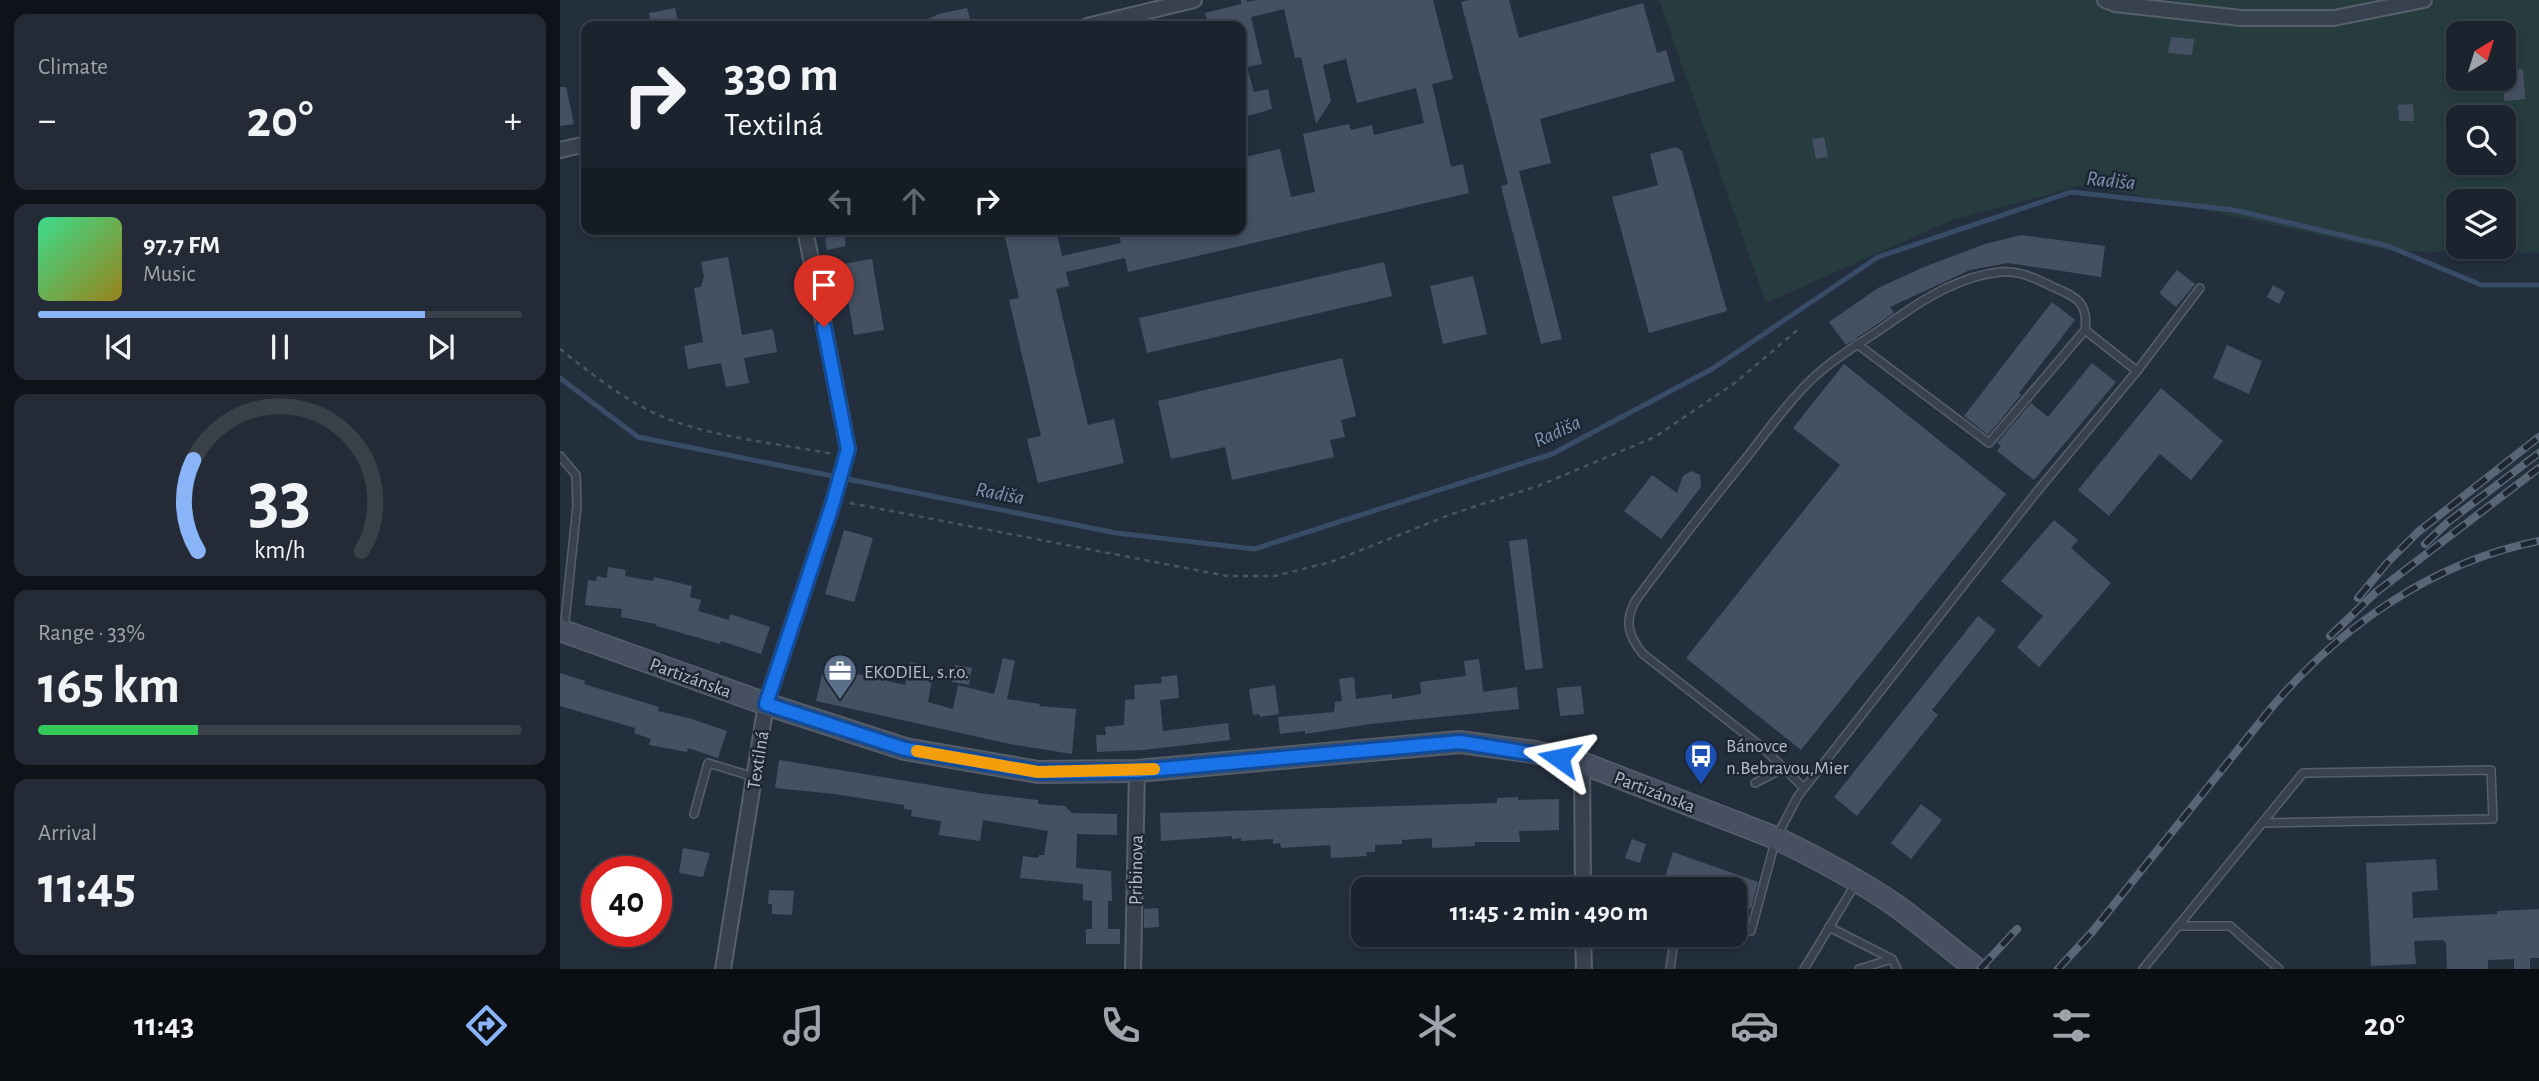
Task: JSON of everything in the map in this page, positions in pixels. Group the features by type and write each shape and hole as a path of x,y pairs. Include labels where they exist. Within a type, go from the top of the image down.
{"street":[{"path":"2105,0 2115,4 2241,18 2334,18 2424,0"},
{"path":"1107,21 1186,1"},
{"path":"560,150 581,145"},
{"name":"Textilná","path":"723,969 766,704 847,453 806,235"},
{"name":"Partizánska","path":"562,630 766,704 905,749 1038,772 1137,771 1460,742 1535,752 1582,763 1776,838 1857,881 1897,907 1977,969"},
{"path":"1582,763 1583,877"},
{"name":"Pribinova","path":"1133,969 1137,771"},
{"path":"1583,947 1584,969"}],"lane":[{"path":"1804,788 1763,748 1643,653 1633,639 1628,622 1636,600 1680,540 1797,394 1840,355 1914,305 1980,275 2002,271 2026,274 2071,295 2082,305 2087,316 2085,330 1989,443 1857,344"},
{"path":"1747,930 1751,931 1776,838 1804,788 2035,494 2137,371 2200,288"},
{"path":"2085,330 2137,371"},
{"path":"560,456 576,475 577,506 562,630"},
{"path":"694,814 708,763 754,777"},
{"path":"1755,783 1784,768"},
{"path":"2143,969 2262,823 2303,773 2491,770 2493,818 2262,823"},
{"path":"1804,969 1857,881"},
{"path":"2178,926 2230,926 2279,969"},
{"path":"1829,927 1892,959 1897,969"},
{"path":"1670,969 1673,947"},
{"path":"1859,969 1892,959"}],"path":[{"path":"832,506 852,503 1227,576 1275,576 1331,562 1452,514 1538,486 1655,436 1736,382 1801,327"},
{"path":"560,349 600,380 654,413 709,431 847,453"}],"green space":[{"path":"1659,0 2539,0 2539,253 2516,253 2516,189 2446,189 2446,252 2392,251 2087,184 1952,220 1766,303"}],"building":[{"path":"1241,0 1433,0 1453,79 1432,84 1451,167 1463,164 1469,193 1128,272 1125,258 1066,272 1069,286 1056,289 1088,425 1114,419 1124,463 1038,483 1027,439 1041,436 1009,300 1019,298 1004,235 1057,235 1062,256 1121,243 1119,235 1246,235 1246,157 1280,149 1291,197 1315,192 1303,134 1349,124 1351,130 1372,125 1374,135 1424,123 1416,88 1357,103 1346,59 1323,65 1331,101 1316,124 1301,57 1295,58 1284,9 1251,17 1262,64 1247,67 1254,92 1268,89 1272,109 1246,117 1246,21 1207,21 1205,13 1241,4"},
{"path":"1509,0 1519,38 1643,3 1657,53 1666,50 1675,81 1540,119 1551,163 1519,171 1562,339 1541,344 1501,186 1508,184 1461,2"},
{"path":"675,8 678,21 651,21 649,13"},
{"path":"967,8 971,21 923,21 939,14"},
{"path":"2171,37 2194,39 2192,55 2168,53"},
{"path":"2523,69 2525,99 2504,101 2504,91 2516,91 2516,70"},
{"path":"560,87 566,87 574,124 560,126"},
{"path":"2413,104 2414,121 2399,121 2398,105"},
{"path":"1824,137 1828,157 1816,159 1812,139"},
{"path":"1676,147 1682,151 1727,311 1649,333 1612,197 1658,185 1650,154"},
{"path":"844,235 846,246 827,250 825,238"},
{"path":"2021,235 2105,246 2101,277 2008,263 1970,270 1890,307 1894,313 1846,345 1829,322 1878,288 1924,267 1985,244"},
{"path":"728,257 742,335 773,329 777,352 744,358 749,383 726,387 721,363 688,369 684,346 703,342 694,288 701,287 704,276 701,262"},
{"path":"872,259 884,330 854,335 842,264"},
{"path":"1384,262 1392,296 1147,353 1139,318"},
{"path":"2177,270 2195,284 2176,307 2159,293"},
{"path":"1473,276 1487,334 1443,344 1430,286"},
{"path":"2273,285 2285,292 2279,304 2267,297"},
{"path":"2052,302 2075,320 2019,393 2021,395 1988,435 1964,416"},
{"path":"2227,345 2262,361 2249,394 2213,378"},
{"path":"1342,358 1356,416 1341,420 1345,437 1330,440 1334,457 1232,480 1225,447 1171,459 1158,401"},
{"path":"2092,363 2116,382 2034,480 1997,451 2001,446 1997,443 2031,403 2048,417"},
{"path":"1844,364 2006,494 1801,750 1686,658 1840,465 1793,428"},
{"path":"2161,388 2223,441 2191,480 2160,454 2109,516 2078,490"},
{"path":"1691,471 1700,475 1701,487 1661,539 1624,511 1652,475 1677,493 1683,476"},
{"path":"2054,520 2078,540 2071,548 2111,583 2039,667 2017,647 2043,616 2001,581"},
{"path":"844,530 873,538 854,602 825,594"},
{"path":"1527,539 1543,668 1525,670 1509,541"},
{"path":"608,567 626,570 625,576 653,581 654,577 692,586 690,597 701,600 698,611 729,620 730,614 770,627 761,654 721,641 720,644 656,624 621,617 622,609 585,605 588,580 596,581 597,576 607,578"},
{"path":"1978,616 1996,630 1932,710 1938,715 1857,816 1834,797"},
{"path":"1003,658 1015,661 1007,699 1040,704 1039,706 1076,709 1072,754 1010,744 816,701 824,666 905,685 910,662 926,665 923,677 932,680 928,702 953,709 958,685 994,694"},
{"path":"1479,659 1483,692 1517,687 1519,709 1370,724 1305,734 1305,731 1280,734 1278,717 1334,712 1335,702 1342,701 1339,679 1354,677 1356,699 1392,694 1392,699 1421,694 1420,682 1466,676 1464,661"},
{"path":"955,665 972,668 969,685 952,682"},
{"path":"560,673 585,681 584,684 659,707 658,711 727,731 718,758 688,748 687,752 649,745 651,739 634,733 635,728 560,706"},
{"path":"1177,675 1179,698 1160,700 1163,731 1228,723 1230,740 1143,750 1097,752 1096,735 1106,735 1105,727 1124,725 1125,700 1135,699 1134,685 1162,683 1161,677"},
{"path":"1275,685 1279,714 1260,717 1259,714 1253,715 1249,689"},
{"path":"1581,686 1584,714 1560,716 1557,688"},
{"path":"779,760 1038,800 1038,804 1065,806 1072,813 1117,814 1117,835 1077,834 1076,868 1111,871 1112,901 1108,901 1108,929 1120,929 1120,944 1086,944 1086,929 1092,929 1092,901 1083,900 1083,884 1020,878 1023,856 1038,858 1039,855 1044,855 1048,831 983,820 980,841 939,835 941,821 911,816 912,810 904,809 904,805 775,788"},
{"path":"1518,797 1518,800 1559,799 1559,830 1519,831 1520,842 1475,842 1475,846 1432,848 1432,838 1402,840 1402,844 1375,845 1375,852 1366,852 1367,856 1331,858 1330,845 1281,848 1280,843 1273,844 1273,839 1241,841 1241,838 1232,839 1232,836 1161,841 1160,813 1497,803 1497,798"},
{"path":"1921,804 1942,820 1911,859 1891,843"},
{"path":"1632,839 1646,844 1640,863 1625,858"},
{"path":"683,848 710,853 703,877 679,873"},
{"path":"1673,852 1744,877 1665,877"},
{"path":"2436,859 2438,890 2412,892 2413,918 2539,909 2539,958 2530,958 2530,969 2514,969 2514,959 2488,960 2488,969 2447,969 2446,943 2443,940 2414,941 2416,964 2371,966 2366,863"},
{"path":"1747,878 1758,882 1751,909 1747,908"},
{"path":"769,890 794,891 792,915 772,914 772,904 768,904"},
{"path":"1158,908 1159,927 1144,928 1144,909"}],"waterway":[{"name":"Radiša","path":"560,378 638,437 1116,533 1254,549 1552,454 1712,369 1878,257 2071,192 2234,210 2388,246 2481,285 2539,285"}],"railway":[{"path":"2358,598 2418,532 2539,437"},
{"path":"2425,544 2448,522 2539,453"},
{"path":"2330,636 2375,593 2539,468"},
{"path":"2058,969 2092,932 2272,707 2328,650 2359,624 2426,581 2462,564 2539,541"},
{"path":"1980,969 2017,929"}],"slow traffic":[{"path":"917,751 1038,772 1154,769"}],"place":[{"name":"EKODIEL, s.r.o.","path":"840,701"},
{"name":"Bánovce n.Bebravou,Mier","path":"1701,786"}],"route":[{"path":"824,327 848,449 832,506 766,704 905,749 1038,772 1137,771 1460,742 1559,758"}]}
